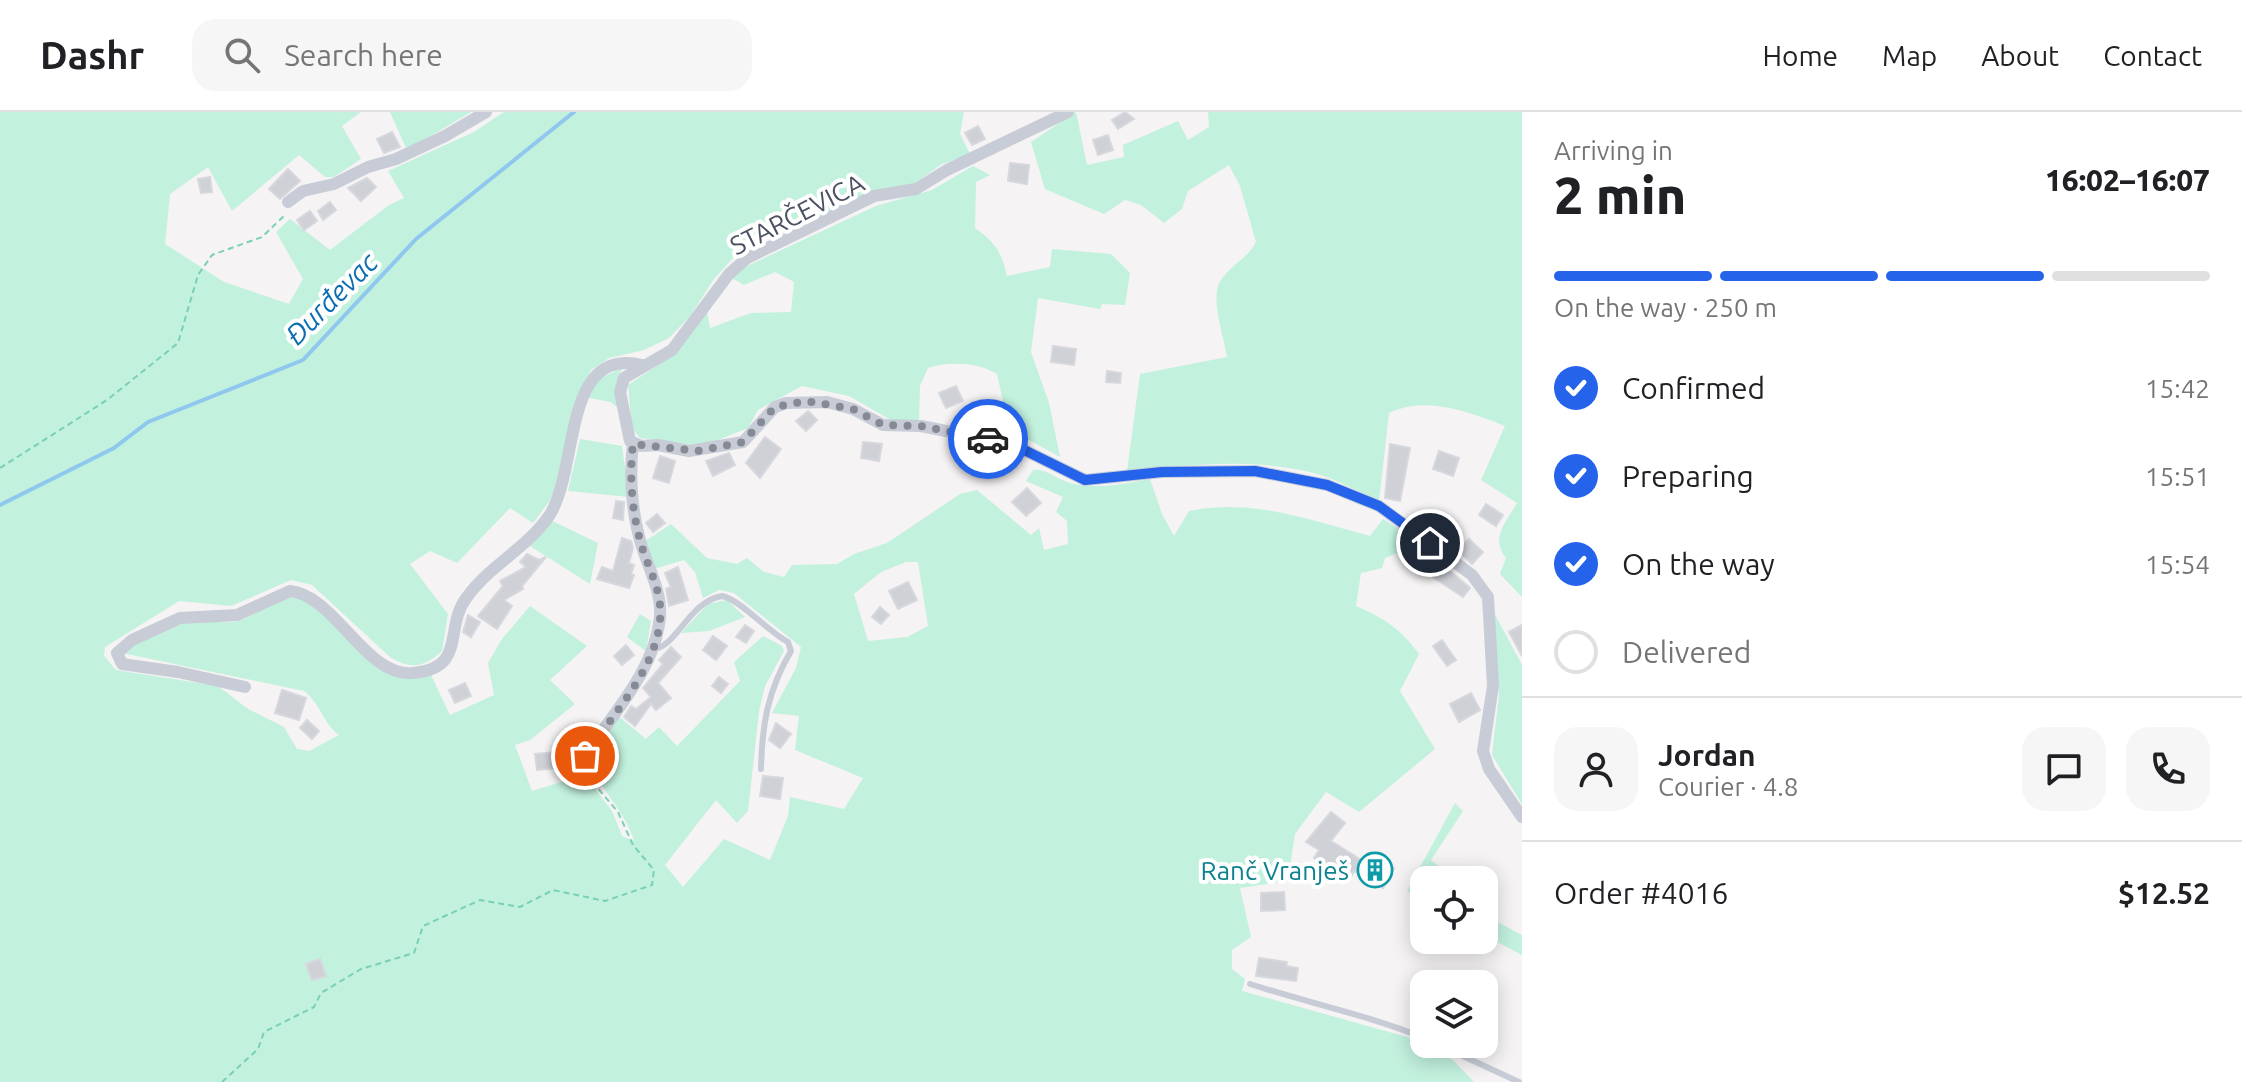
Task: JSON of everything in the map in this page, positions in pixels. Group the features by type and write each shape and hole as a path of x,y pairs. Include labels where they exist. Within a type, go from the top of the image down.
{"street":[{"path":"289,207 303,191 334,184 445,136 486,112"},
{"name":"STARČEVICA","path":"633,444 627,433 621,387 627,374 672,350 729,274 747,258 874,196 916,189 947,170 1068,112"},
{"path":"245,687 178,672 122,664 117,653 124,644 180,618 237,615 290,591 311,597 376,658 396,671 409,674 434,668 448,658 452,650 458,612 466,597 536,534 560,498 575,421 593,375 610,364 642,365"},
{"path":"585,756 638,680 652,649 660,604 640,543 634,507 633,444 697,451 743,442 775,407 786,403 827,402 853,409 883,425 921,426 1012,444 1085,480 1162,472 1255,471 1327,485 1390,512 1482,585 1488,597 1493,686 1483,751 1489,769 1522,817"}],"lane":[{"path":"652,649 663,647 702,604 722,596 738,603 761,626 788,642 791,651 778,674 765,709 761,769"},
{"path":"1250,984 1324,1009 1410,1032"},
{"path":"1467,1058 1519,1082"}],"path":[{"path":"0,468 107,400 178,343 198,275 212,255 262,237 289,207"},
{"path":"222,1082 258,1049 264,1032 314,1007 321,993 361,969 414,953 423,926 438,916 480,900 520,907 553,890 605,901 652,885 654,870 633,845 618,812 590,779 585,756"}],"green space":[{"path":"0,112 361,112 342,126 361,159 334,177 325,177 299,155 232,211 208,167 170,194 165,244 224,282 289,304 303,279 276,232 290,219 330,250 389,205 404,198 388,171 474,132 504,112 964,112 960,134 970,154 942,164 913,184 743,247 714,279 690,316 669,338 644,350 609,358 591,370 575,404 559,481 551,499 533,523 510,508 457,563 430,551 410,564 448,614 442,651 430,661 411,665 390,657 312,585 291,580 231,606 179,601 105,647 104,656 116,670 218,686 248,709 284,727 297,749 309,751 339,735 304,691 122,653 167,628 195,621 238,621 284,599 303,598 326,615 375,665 390,673 431,675 450,715 494,695 488,663 502,639 530,606 587,646 550,680 575,704 530,740 515,745 532,791 584,775 612,811 622,836 634,841 624,818 598,779 590,756 618,716 646,739 659,727 677,746 740,681 734,662 763,636 782,646 784,651 765,686 759,711 748,811 737,823 716,800 665,865 683,887 724,839 770,860 788,816 790,797 844,809 863,778 795,750 799,716 772,713 796,668 801,647 734,593 719,590 703,598 695,572 684,560 654,569 644,542 671,524 707,558 737,564 747,558 764,572 784,577 792,565 837,564 854,554 887,543 960,494 977,490 1031,535 1039,528 1044,550 1068,544 1067,521 1056,512 1063,497 1026,481 1033,470 1069,483 1093,486 1150,479 1162,514 1174,536 1189,511 1212,508 1258,509 1370,536 1383,519 1422,543 1385,558 1382,568 1361,573 1356,606 1391,625 1419,654 1400,691 1435,749 1359,812 1326,792 1295,834 1288,881 1240,888 1251,937 1232,950 1232,969 1245,979 1242,991 1407,1037 1410,1038 1410,1058 1449,1058 1474,1082 0,1082","holes":["906,562 918,562 928,626 907,637 868,641 854,594 881,572"]},
{"path":"390,112 471,112 407,150"},
{"path":"1076,112 1087,165 1124,157 1123,145 1178,121 1188,140 1209,127 1208,112 1522,112 1522,597 1500,574 1506,558 1499,544 1501,530 1517,503 1481,480 1505,426 1477,416 1448,408 1418,405 1389,413 1379,501 1325,477 1270,466 1222,464 1127,471 1140,374 1227,357 1217,307 1218,288 1225,275 1256,242 1240,186 1229,165 1188,191 1182,209 1164,223 1141,205 1125,200 1104,214 1045,189 1031,142"},
{"path":"973,166 990,175 976,182 975,228 997,249 1007,276 1050,267 1052,249 1111,254 1130,273 1125,305 1102,304 1100,309 1038,298 1031,352 1049,403 1060,457 1029,440 994,433 1003,401 997,374 963,364 928,368 920,386 919,421 894,422 849,396 802,386 758,410 748,428 713,442 694,445 640,438 632,428 628,385 672,356 707,312 710,328 751,313 791,312 794,282 775,272 744,285 732,278 745,267 876,206 932,190"},
{"path":"622,368 618,378 619,409 611,402 589,398 595,381"},
{"path":"580,439 622,446 629,497 568,491"},
{"path":"550,520 598,543 590,584 530,546"},
{"path":"727,600 745,617 709,631 681,633 708,604"},
{"path":"1493,611 1522,665 1522,804 1492,755 1499,695"},
{"path":"640,614 651,621 646,651 627,637"},
{"path":"1455,803 1463,811 1431,860 1438,866 1421,866"},
{"path":"1498,922 1522,935 1522,955 1498,942"}],"building":[{"path":"1125,112 1134,119 1118,129 1112,120"},
{"path":"978,126 985,139 972,145 965,133"},
{"path":"392,132 400,147 384,153 377,139"},
{"path":"1108,135 1113,150 1098,155 1093,140"},
{"path":"1010,163 1029,165 1027,184 1008,181"},
{"path":"288,169 300,181 280,199 269,189"},
{"path":"210,177 212,192 201,193 198,179"},
{"path":"367,178 376,187 361,201 348,188"},
{"path":"330,202 336,210 323,220 318,211"},
{"path":"310,211 317,221 304,230 297,220"},
{"path":"1053,346 1076,349 1074,365 1051,362"},
{"path":"1107,371 1121,373 1120,383 1106,382"},
{"path":"956,386 963,401 946,408 939,393"},
{"path":"808,411 817,420 806,431 796,421"},
{"path":"765,437 781,449 760,478 746,463"},
{"path":"863,442 882,444 879,461 861,458"},
{"path":"1390,444 1410,448 1400,501 1385,498"},
{"path":"1439,451 1459,458 1453,476 1433,469"},
{"path":"729,453 735,465 713,476 706,461"},
{"path":"660,456 675,461 669,483 653,478"},
{"path":"1027,488 1041,503 1026,516 1012,502"},
{"path":"616,501 624,502 623,520 613,518"},
{"path":"1486,504 1503,515 1496,526 1479,515"},
{"path":"657,514 665,523 653,532 646,523"},
{"path":"1431,514 1451,519 1447,535 1427,530"},
{"path":"622,538 631,541 633,548 629,563 634,565 631,574 634,575 629,588 597,579 602,567 613,571"},
{"path":"1469,539 1483,552 1472,564 1458,550"},
{"path":"527,554 539,560 546,557 522,586 523,589 504,600 512,606 497,629 478,616 503,586 500,581 526,567 520,562"},
{"path":"1444,566 1470,588 1463,597 1433,577"},
{"path":"678,567 688,600 669,606 666,589 671,587 665,573"},
{"path":"908,582 917,600 898,609 889,591"},
{"path":"880,607 889,615 881,624 872,617"},
{"path":"468,615 480,622 471,637 463,632"},
{"path":"745,625 754,631 746,643 736,637"},
{"path":"1522,625 1522,656 1509,632"},
{"path":"713,636 727,646 716,660 703,650"},
{"path":"1442,640 1456,660 1447,666 1433,646"},
{"path":"626,645 634,655 622,665 614,656"},
{"path":"671,647 681,657 658,683 671,698 656,710 651,704 635,726 624,717 631,706 636,709 651,697 643,688 663,664 659,660"},
{"path":"719,677 728,684 721,693 712,686"},
{"path":"465,683 471,696 455,703 449,690"},
{"path":"282,690 306,698 299,720 275,713"},
{"path":"1471,693 1480,710 1459,722 1450,704"},
{"path":"307,720 319,731 312,739 300,728"},
{"path":"776,723 791,734 780,748 769,740"},
{"path":"577,724 586,731 574,748 565,742"},
{"path":"556,752 558,768 537,770 535,754"},
{"path":"763,776 783,778 780,799 760,796"},
{"path":"1331,812 1345,823 1331,841 1363,861 1368,853 1394,868 1383,888 1354,871 1350,879 1314,858 1319,850 1306,842"},
{"path":"1284,892 1285,910 1261,911 1261,893"},
{"path":"1259,958 1287,962 1286,966 1298,968 1296,981 1256,976"},
{"path":"320,959 326,976 312,980 306,964"}],"waterway":[{"name":"Đurđevac","path":"0,505 114,448 148,422 303,360 416,239 574,112"}],"way so far":[{"path":"585,756 638,680 658,629 660,604 640,543 632,494 633,444 697,451 743,442 775,407 806,401 827,402 853,409 883,425 921,426 988,439"}],"place":[{"name":"Ranč Vranješ","path":"1375,870"}],"route":[{"path":"988,439 1012,444 1066,474 1085,480 1162,472 1255,471 1327,485 1390,512 1430,543"}]}
